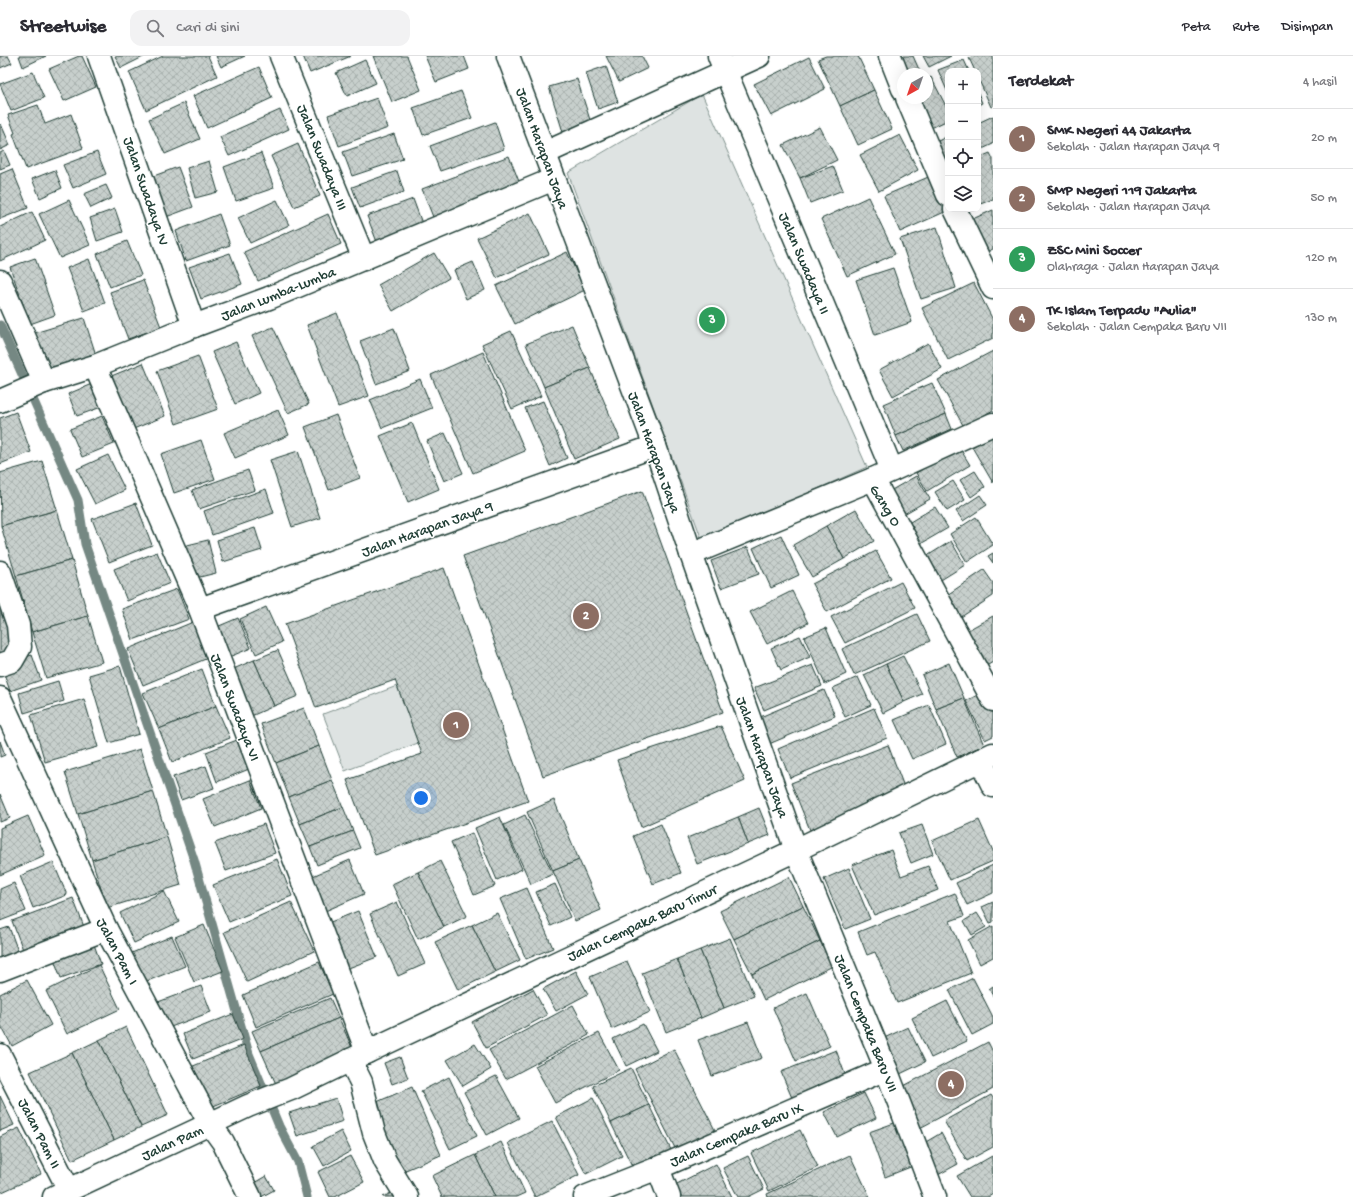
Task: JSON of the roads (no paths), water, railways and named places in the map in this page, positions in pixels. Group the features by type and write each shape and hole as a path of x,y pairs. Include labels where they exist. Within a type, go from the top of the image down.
{"street":[{"name":"Jalan Swadaya IV","path":"99,56 194,326"},
{"name":"Jalan Swadaya III","path":"281,56 364,259"},
{"name":"Jalan Harapan Jaya","path":"508,56 655,446 691,554 796,850"},
{"path":"545,153 722,64 759,56"},
{"path":"890,56 897,74"},
{"name":"Jalan Swadaya II","path":"722,64 883,475"},
{"path":"910,104 945,188"},
{"name":"Jalan Lumba-Lumba","path":"0,401 37,386 95,366 194,326 269,298 554,179"},
{"path":"956,212 993,288"},
{"path":"0,281 37,386"},
{"name":"Jalan Swadaya VI","path":"95,366 200,609 359,1056"},
{"path":"883,475 993,424"},
{"name":"Jalan Harapan Jaya 9","path":"200,609 655,446"},
{"name":"Gang O","path":"691,554 883,475 993,700"},
{"path":"0,572 18,625 20,647 12,661 0,665"},
{"name":"Jalan Pam I","path":"0,698 106,929 210,1124 223,1142 250,1197"},
{"path":"987,757 993,786"},
{"name":"Jalan Cempaka Baru Timur","path":"291,1089 796,850 987,757"},
{"name":"Jalan Cempaka Baru VII","path":"796,850 886,1069 935,1197"},
{"path":"0,970 106,929"},
{"name":"Jalan Pam II","path":"0,1055 62,1194"},
{"path":"359,1056 361,1082 374,1133 385,1161 407,1197"},
{"name":"Jalan Cempaka Baru IX","path":"584,1197 658,1168 886,1069"},
{"name":"Jalan Pam","path":"62,1194 248,1106 291,1089"},
{"path":"658,1168 669,1197"}],"waterway":[{"path":"0,325 78,500 85,544 194,860 249,1054 279,1126 298,1162 307,1197"}],"place":[{"name":"ZSC Mini Soccer","path":"712,320"},
{"name":"SMP Negeri 119 Jakarta","path":"586,616"},
{"name":"SMK Negeri 44 Jakarta","path":"456,725"},
{"name":"TK Islam Terpadu \"Aulia\"","path":"951,1084"}]}
